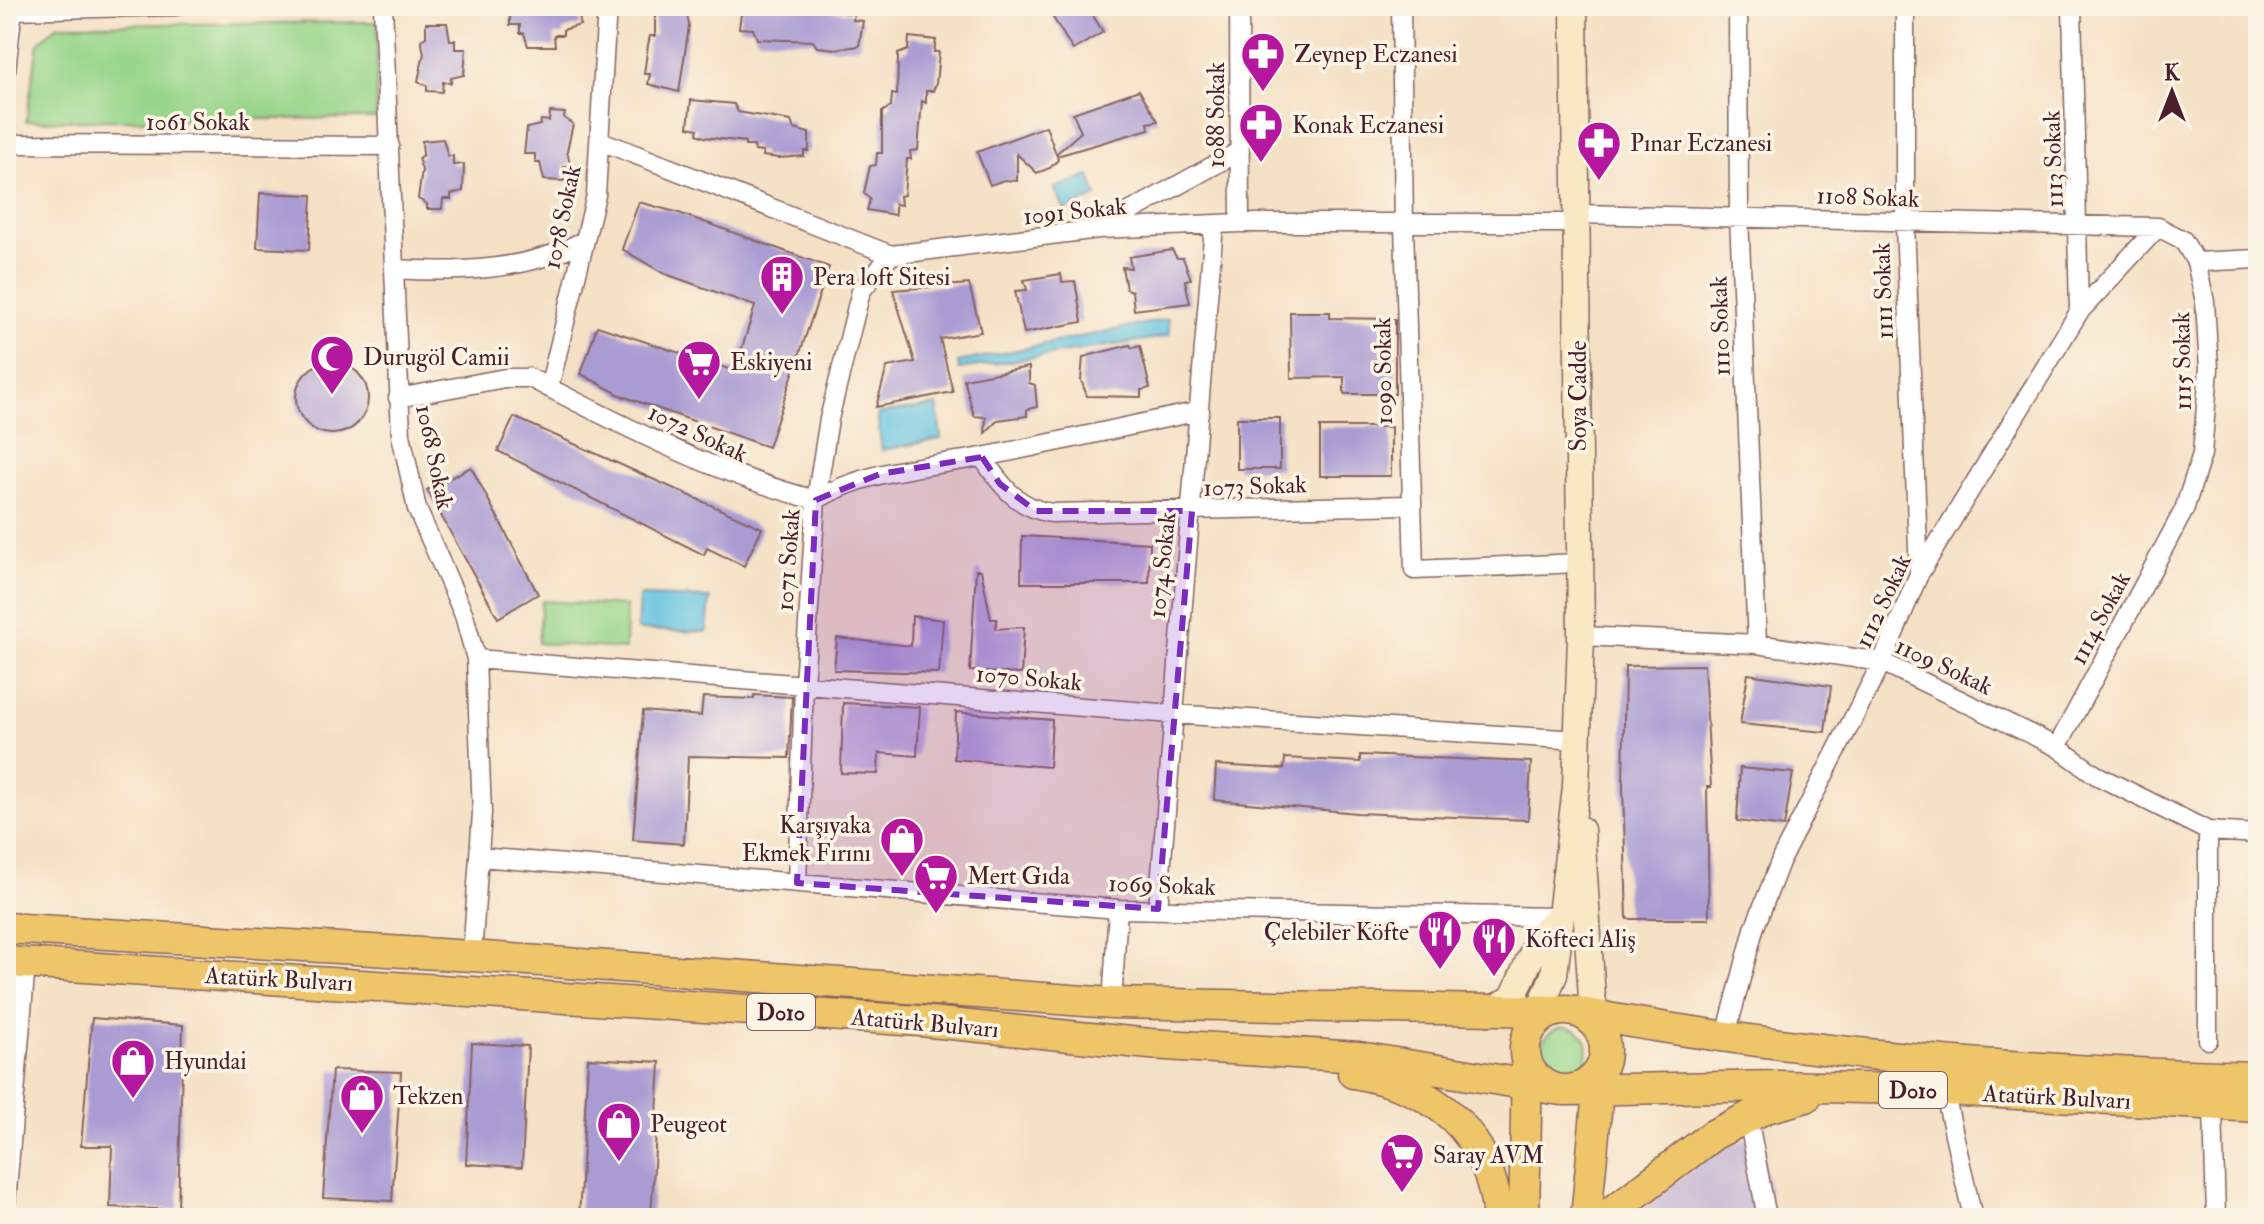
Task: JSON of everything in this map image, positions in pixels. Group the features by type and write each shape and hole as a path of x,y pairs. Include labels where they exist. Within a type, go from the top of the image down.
{"highway":[{"name":"Atatürk Bulvarı","path":"6,928 472,956 1112,1003 1488,1012 1726,1035 1866,1053 2131,1074 2258,1077"},
{"name":"Atatürk Bulvarı","path":"16,963 905,1020 1209,1048 1359,1057 1544,1081 1944,1090 2258,1107"},
{"path":"1524,1218 1544,1081 1527,1037 1568,1018 1605,1044 1586,1218"},
{"path":"1209,1048 1365,1075 1416,1093 1448,1109 1480,1152 1491,1179 1498,1218"},
{"path":"1604,1218 1713,1135 1766,1108 1812,1095 1874,1090"}],"main road":[{"name":"Soya Cadde","path":"1574,6 1581,636 1579,740 1552,988 1568,1018 1592,998 1590,926 1576,787"},
{"path":"1488,1012 1513,998 1541,933 1559,917"}],"street":[{"path":"6,71 13,8 176,6"},
{"name":"1068 Sokak","path":"383,6 401,435 417,509 464,615 476,659 482,813 472,956"},
{"name":"1078 Sokak","path":"549,388 596,195 607,6"},
{"name":"1088 Sokak","path":"1239,6 1240,223"},
{"name":"1090 Sokak","path":"1401,6 1410,505 1414,570 1579,563"},
{"name":"1110 Sokak","path":"1738,6 1739,216 1757,644"},
{"name":"1111 Sokak","path":"1905,6 1905,223 1919,574"},
{"name":"1113 Sokak","path":"2072,6 2079,312"},
{"name":"1091 Sokak","path":"601,141 891,255 1099,229 1240,223 1404,225 1577,218"},
{"name":"1061 Sokak","path":"6,144 390,146"},
{"path":"1099,229 1240,151"},
{"name":"1108 Sokak","path":"1577,218 1739,216 1905,223 2158,227"},
{"name":"1074 Sokak","path":"1158,909 1214,225"},
{"name":"1112 Sokak","path":"1726,1035 1754,929 1782,857 1882,662 1919,574 2079,312 2158,227"},
{"name":"1115 Sokak","path":"2158,227 2183,240 2196,262 2205,302 2209,369 2207,422 2202,454 2184,510"},
{"path":"394,269 478,268 535,261 585,240"},
{"name":"1071 Sokak","path":"797,883 804,685 816,500 829,419 861,291 891,255"},
{"path":"2196,262 2258,259"},
{"name":"1072 Sokak","path":"398,398 505,378 530,378 753,484 816,500"},
{"path":"816,500 834,489 880,474 982,457 1200,411"},
{"name":"1073 Sokak","path":"982,457 1000,484 1036,511 1192,511 1410,505"},
{"name":"1114 Sokak","path":"2057,747 2184,510"},
{"name":"1109 Sokak","path":"1581,636 1757,644 1882,662 2057,747 2096,775 2208,831 2258,834"},
{"name":"1070 Sokak","path":"476,659 1172,714 1579,740"},
{"path":"2208,831 2211,883 2208,1040"},
{"name":"1069 Sokak","path":"479,857 1118,909 1559,917"},
{"path":"1112,1003 1118,909"},
{"path":"6,1202 16,963"},
{"path":"1944,1090 1973,1218"},
{"path":"2213,1106 2216,1218"},
{"path":"1748,1117 1767,1218"}],"highlighted area":[{"path":"982,457 1000,484 1036,511 1192,511 1158,909 797,883 816,500 880,474"}],"shaded area":[{"path":"1762,1134 1773,1218 1628,1218 1719,1149"}],"green space":[{"path":"377,22 376,118 26,121 38,43 58,25"},
{"path":"542,601 626,606 625,649 538,643"},
{"path":"1565,1027 1581,1034 1588,1050 1581,1066 1565,1073 1549,1066 1542,1050 1549,1034"}],"water":[{"path":"1090,176 1097,196 1065,210 1054,188"},
{"path":"1168,319 1170,334 1158,338 959,369 958,362"},
{"path":"937,405 941,439 882,450 877,414"},
{"path":"639,596 710,598 707,632 637,630"}],"building":[{"path":"517,6 579,6 580,25 563,30 563,35 554,35 555,46 528,46 524,33 520,33 520,25 510,25 510,10"},
{"path":"655,6 686,6 689,26 679,92 648,84 650,74 644,74 650,36 655,36"},
{"path":"742,6 794,6 854,14 853,20 863,21 859,46 837,49 817,47 813,41 757,39 753,29 739,28"},
{"path":"1046,6 1087,6 1103,32 1073,50"},
{"path":"426,23 447,23 450,40 455,40 455,49 466,49 464,75 451,78 451,83 443,82 442,92 427,91 427,86 418,81 424,53 421,40 426,37"},
{"path":"909,37 936,40 934,52 939,52 936,84 933,91 926,91 926,103 922,101 918,150 910,151 911,159 907,159 904,195 900,196 901,205 895,204 895,215 867,210 870,199 864,193 870,166 876,165 877,153 882,153 882,112 891,106 892,94 897,95 898,54 908,50"},
{"path":"1139,90 1158,121 1148,123 1149,129 1057,156 1058,160 1050,168 1037,173 1017,154 1017,181 1004,180 990,185 977,152 1046,126 1056,154 1081,132 1073,113"},
{"path":"691,100 734,104 738,112 791,121 794,129 809,133 809,151 804,151 804,156 763,156 763,152 755,151 754,146 745,146 745,142 697,134 698,129 688,127"},
{"path":"550,112 565,113 564,118 573,124 567,151 570,164 564,167 564,181 544,180 540,163 535,163 535,154 524,154 527,128 540,125 541,120 549,121"},
{"path":"443,139 448,156 453,156 453,165 464,164 463,191 451,194 451,199 443,199 442,209 427,209 427,204 418,199 422,170 418,158 423,155 422,141"},
{"path":"260,193 312,195 309,250 257,248"},
{"name":"Pera loft Sitesi","path":"639,202 679,213 829,267 768,447 622,396 581,374 597,326 735,371 755,306 663,273 622,249"},
{"path":"1172,250 1177,258 1183,258 1191,279 1185,280 1190,303 1134,310 1132,291 1126,289 1122,267 1131,268 1129,257"},
{"path":"1061,274 1062,282 1075,281 1082,322 1024,333 1015,291 1027,290 1024,280"},
{"path":"969,284 981,332 940,339 953,392 876,407 887,367 915,362 893,290"},
{"path":"1290,312 1330,312 1330,318 1395,319 1395,394 1344,394 1344,377 1291,378"},
{"path":"1130,345 1132,348 1140,346 1150,388 1141,390 1141,397 1087,396 1081,380 1083,357"},
{"name":"Durugöl Camii","path":"332,362 352,368 362,378 368,398 362,418 352,428 332,434 312,428 302,418 296,398 302,378 312,368"},
{"path":"1029,367 1029,383 1035,385 1037,407 1027,409 1027,416 998,420 985,433 986,417 974,416 964,379"},
{"path":"514,417 762,528 744,566 707,548 704,555 498,451"},
{"path":"1237,418 1280,418 1280,469 1237,469"},
{"path":"1320,427 1391,427 1391,476 1320,476"},
{"path":"471,467 538,594 498,618 427,490"},
{"path":"1022,536 1150,543 1149,583 1021,583"},
{"path":"976,570 981,570 991,619 997,619 996,629 1024,627 1021,674 970,671"},
{"path":"912,616 943,620 939,673 834,670 837,638 911,646"},
{"path":"1704,665 1711,787 1707,787 1709,919 1627,919 1623,786 1625,666"},
{"path":"1748,674 1831,686 1825,732 1740,724"},
{"path":"754,695 792,697 789,758 688,756 684,844 633,840 643,711 701,716 703,697 754,699"},
{"path":"843,703 920,707 917,756 879,753 878,774 841,773"},
{"path":"956,712 1052,720 1049,767 954,759"},
{"path":"1360,755 1531,762 1528,820 1357,813 1214,800 1216,765 1284,769 1285,758 1360,762"},
{"path":"1740,768 1793,773 1784,827 1737,821"},
{"name":"Hyundai","path":"92,1018 183,1025 178,1210 110,1207 112,1146 81,1146"},
{"path":"472,1043 528,1046 522,1167 466,1164"},
{"name":"Peugeot","path":"588,1058 660,1062 651,1218 579,1218"},
{"name":"Tekzen","path":"332,1070 401,1072 392,1201 323,1198"}],"place":[{"name":"Zeynep Eczanesi","path":"1263,93"},
{"name":"Konak Eczanesi","path":"1261,164"},
{"name":"Pınar Eczanesi","path":"1599,182"},
{"name":"Pera loft Sitesi","path":"782,316"},
{"name":"Durugöl Camii","path":"332,396"},
{"name":"Eskiyeni","path":"699,401"},
{"name":"Karşıyaka Ekmek Fırını","path":"902,878"},
{"name":"Mert Gıda","path":"936,915"},
{"name":"Çelebiler Köfte","path":"1440,971"},
{"name":"Köfteci Aliş","path":"1494,978"},
{"name":"Hyundai","path":"133,1100"},
{"name":"Tekzen","path":"362,1135"},
{"name":"Peugeot","path":"619,1163"},
{"name":"Saray AVM","path":"1402,1194"}]}
